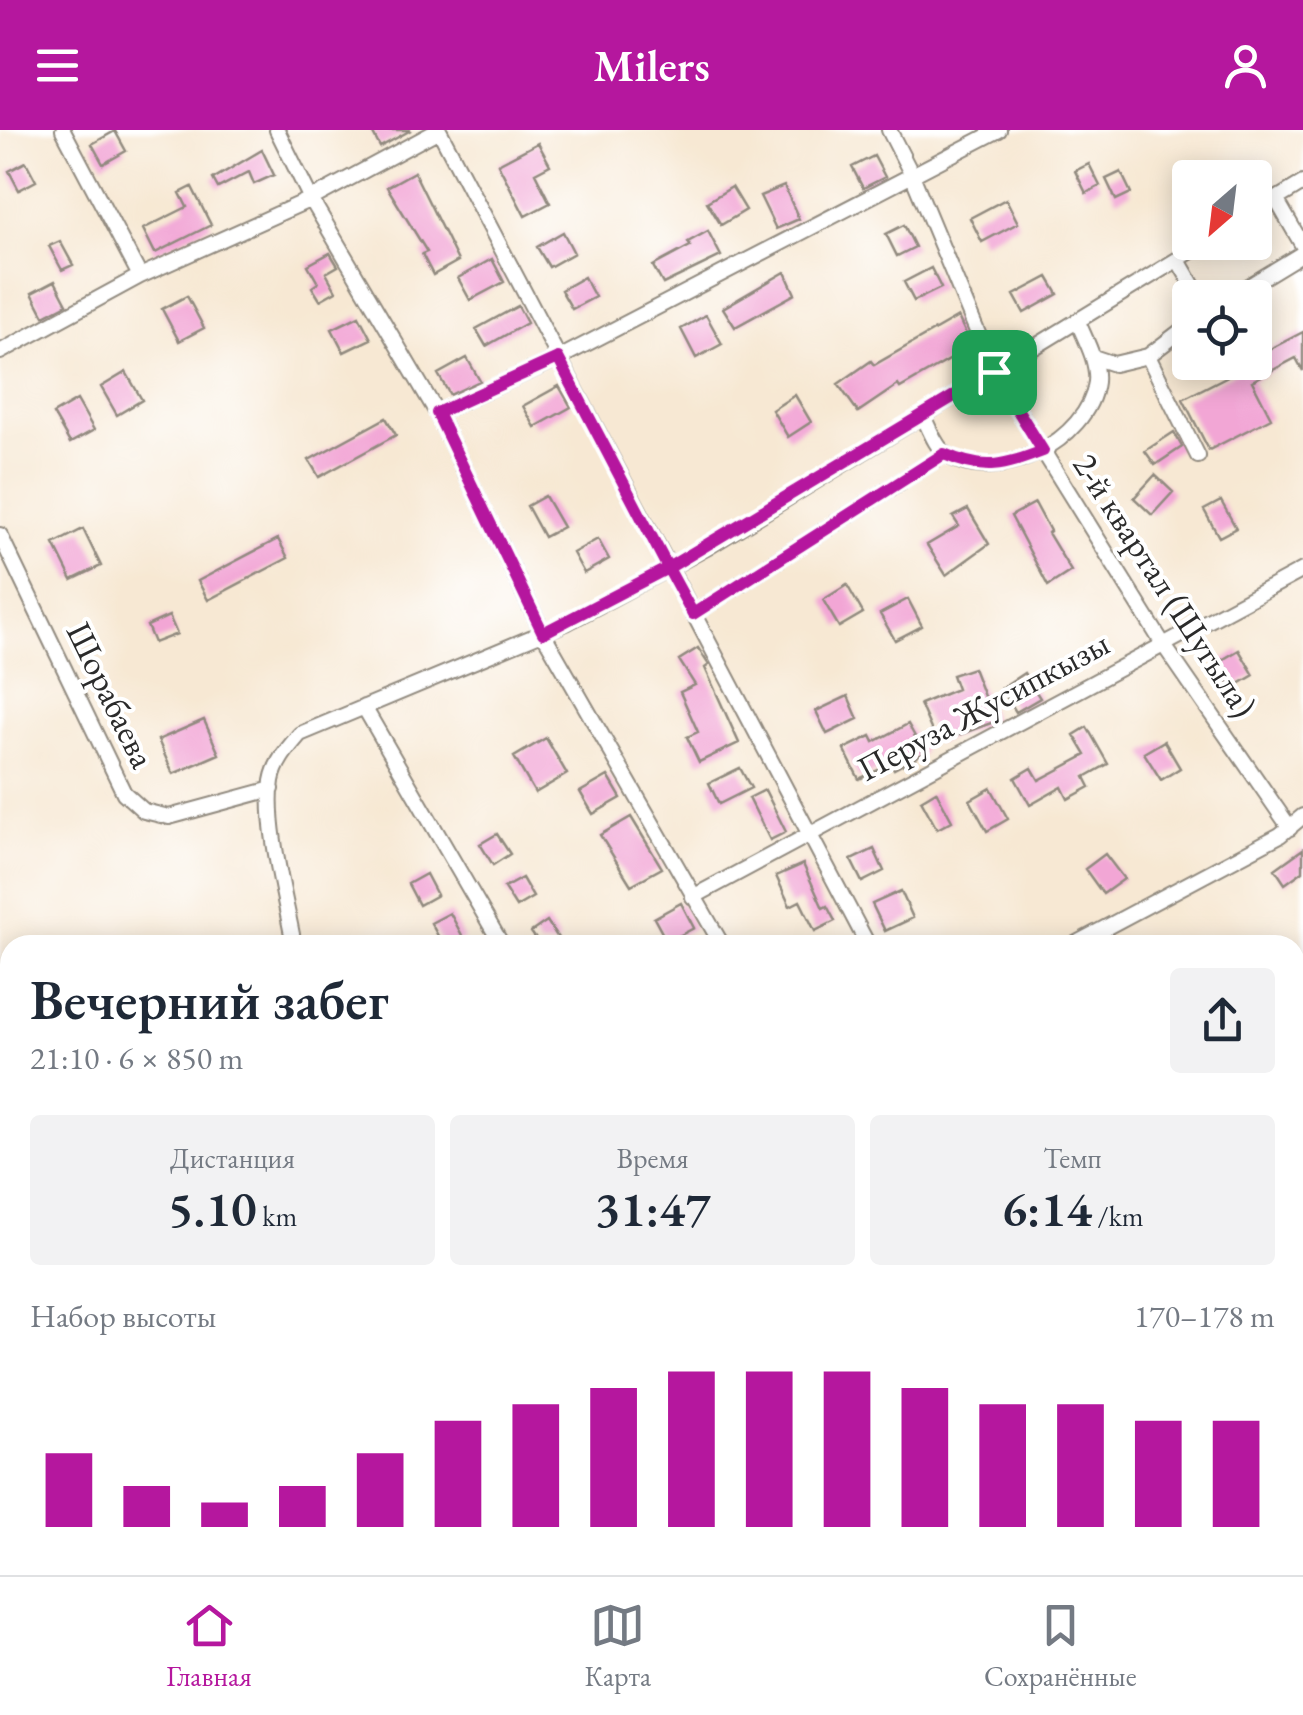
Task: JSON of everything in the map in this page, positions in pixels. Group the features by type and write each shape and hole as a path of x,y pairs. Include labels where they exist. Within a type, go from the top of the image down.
{"street":[{"path":"63,130 140,276"},
{"path":"277,130 311,199 437,413 543,633 716,935"},
{"path":"0,352 140,276 311,199 439,130 863,935"},
{"name":"2-й квартал (Шугыла)","path":"889,130 994,372 1163,644 1290,828"},
{"path":"437,413 558,358 998,130"},
{"path":"1272,201 1303,183"},
{"path":"1257,280 1303,249 1276,199"},
{"path":"292,935 271,806 272,778 300,734 543,633 668,568 1178,260 1190,280"},
{"path":"923,416 944,454 961,462 1000,467 1043,451 1078,422 1096,383 1093,357 1078,322"},
{"path":"1093,357 1114,364 1148,356 1172,338"},
{"path":"1148,356 1198,456"},
{"path":"693,614 944,454"},
{"name":"Шорабаева","path":"0,535 124,793 144,811 169,816 272,789"},
{"name":"Перуза Жусипкызы","path":"693,897 1303,570"},
{"path":"364,707 496,935"},
{"path":"1094,935 1290,828 1303,816"},
{"path":"1102,935 1106,929"}],"building":[{"path":"371,130 411,130 380,147"},
{"path":"115,131 126,151 103,164 92,144"},
{"path":"538,143 550,165 535,173 550,203 525,216 498,164"},
{"path":"262,150 274,175 254,184 249,172 218,188 213,179"},
{"path":"874,156 885,177 863,188 852,167"},
{"path":"26,162 36,181 19,190 9,171"},
{"path":"1089,164 1100,186 1086,193 1075,171"},
{"path":"414,172 458,261 433,275 422,254 427,252 387,187"},
{"path":"1121,172 1131,193 1116,200 1106,179"},
{"path":"784,186 799,219 776,229 760,196"},
{"path":"192,187 211,225 155,253 143,229 187,207 180,193"},
{"path":"732,187 746,210 721,225 707,202"},
{"path":"1006,199 1018,223 982,242 970,218"},
{"path":"904,225 915,247 897,256 886,234"},
{"path":"708,231 721,256 663,284 653,266"},
{"path":"563,232 574,253 549,267 537,247"},
{"path":"60,241 73,265 62,270 49,246"},
{"path":"330,253 338,266 326,273 336,291 320,300 312,287 318,283 308,265"},
{"path":"492,259 504,282 470,300 458,278"},
{"path":"931,268 941,288 914,301 904,282"},
{"path":"785,272 795,294 735,327 723,308"},
{"path":"584,277 595,297 572,309 561,290"},
{"path":"1048,277 1058,294 1024,313 1014,295"},
{"path":"55,281 67,304 44,316 32,293"},
{"path":"187,296 204,328 179,341 162,309"},
{"path":"518,306 527,323 486,346 476,329"},
{"path":"706,315 722,344 696,358 681,329"},
{"path":"359,316 371,339 344,352 332,329"},
{"path":"958,317 972,347 900,388 898,385 858,412 838,384 871,361 874,365"},
{"path":"1303,332 1303,371 1296,358 1272,371 1272,348"},
{"path":"467,358 480,381 450,395 438,374"},
{"path":"126,372 142,400 117,415 101,387"},
{"path":"1220,380 1254,380 1271,418 1209,450 1183,399"},
{"path":"559,386 571,407 535,427 523,406"},
{"path":"795,395 811,422 788,437 772,410"},
{"path":"77,400 94,430 70,443 53,414"},
{"path":"386,418 396,435 319,477 309,460"},
{"path":"1174,432 1182,447 1155,465 1145,451"},
{"path":"1155,475 1173,492 1152,515 1134,498"},
{"path":"545,496 563,527 544,537 527,506"},
{"path":"1221,501 1236,528 1219,537 1204,510"},
{"path":"1035,503 1071,571 1048,586 1011,516"},
{"path":"968,509 989,544 946,575 927,545 959,526 953,517"},
{"path":"83,529 101,566 72,580 54,544"},
{"path":"278,539 288,558 208,600 198,581"},
{"path":"598,539 609,559 584,573 573,553"},
{"path":"847,585 863,613 839,627 823,600"},
{"path":"908,599 922,626 895,640 880,614"},
{"path":"169,616 177,634 154,643 147,626"},
{"path":"698,648 709,665 705,668 739,743 699,762 687,737 698,732 680,692 695,685 679,660"},
{"path":"1239,650 1254,675 1232,688 1217,663"},
{"path":"973,668 994,722 937,743 920,704 957,689 952,675"},
{"path":"1024,673 1040,698 1016,712 1001,688"},
{"path":"848,696 858,719 827,734 816,711"},
{"path":"204,720 219,754 173,774 158,740"},
{"path":"908,724 924,753 894,769 891,764 859,779 844,749 871,736 874,742"},
{"path":"1087,727 1108,764 1085,777 1090,787 1068,799 1062,787 1030,805 1015,778 1032,768 1039,780 1086,755 1074,735"},
{"path":"546,738 567,774 535,793 514,757"},
{"path":"1164,741 1180,768 1161,780 1144,753"},
{"path":"740,768 751,788 719,804 709,783"},
{"path":"608,776 621,798 593,814 580,792"},
{"path":"991,788 1008,819 987,831 970,800"},
{"path":"765,790 786,832 770,840 749,798"},
{"path":"936,791 952,821 937,829 921,800"},
{"path":"631,817 662,868 631,885 600,835"},
{"path":"497,834 510,854 493,865 480,844"},
{"path":"874,849 884,871 862,882 851,860"},
{"path":"1303,849 1303,871 1285,884 1275,869"},
{"path":"1105,854 1124,879 1103,894 1085,869"},
{"path":"803,864 823,908 827,906 835,921 815,931 800,901 790,906 776,876"},
{"path":"426,874 437,895 419,905 408,884"},
{"path":"522,878 533,897 516,907 504,888"},
{"path":"901,891 913,918 885,931 872,904"},
{"path":"681,903 694,928 680,935 663,935 654,918"},
{"path":"450,913 462,935 438,935 431,923"},
{"path":"547,921 556,935 533,935 531,932"}],"route":[{"path":"994,372 668,568 558,358 437,413 543,633 668,568 693,614 944,454 961,462 1000,467 1043,451 994,372"}]}
